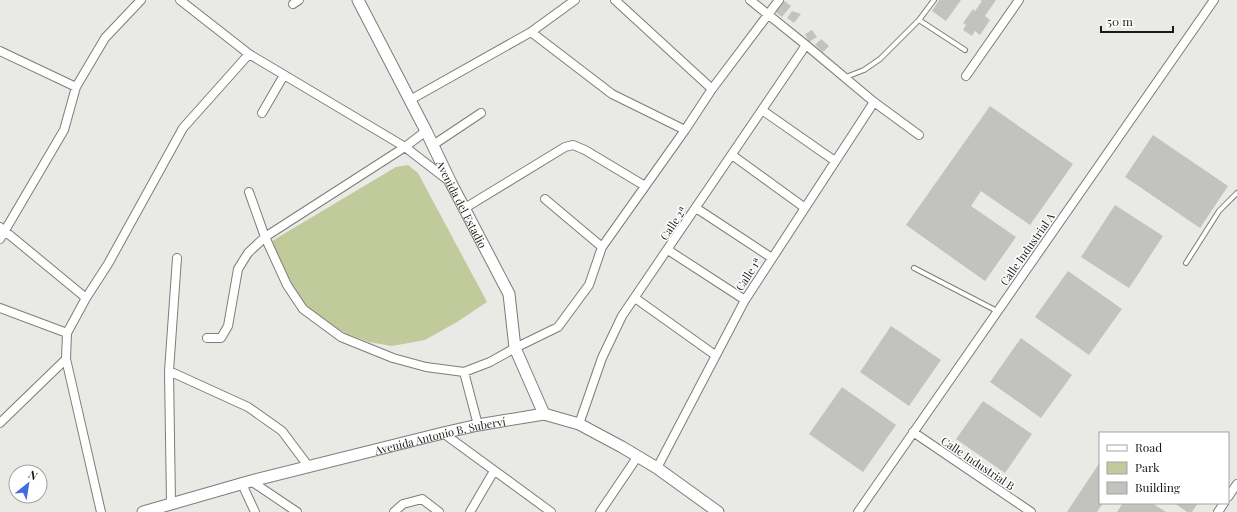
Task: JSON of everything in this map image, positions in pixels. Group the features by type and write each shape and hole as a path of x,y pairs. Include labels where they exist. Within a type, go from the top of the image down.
{"main road":[{"name":"Avenida del Estadio","path":"358,0 509,294 515,348 544,414"},
{"name":"Avenida Antonio B. Suberví","path":"143,512 160,510 172,504 247,483 443,433 478,425 544,414 579,424 638,456 658,468 718,512"}],"street":[{"path":"0,240 3,229 64,130 76,87 105,38 140,0"},
{"path":"180,0 249,54 405,147 451,183"},
{"path":"410,100 531,32 575,0"},
{"path":"615,0 712,89"},
{"path":"750,0 874,102 919,135"},
{"path":"249,192 265,237 287,285 303,310 341,337 393,358 426,367 464,372 490,362 558,327 589,285 602,247 685,130 712,89 779,0"},
{"path":"966,76 1019,0"},
{"name":"Calle Industrial A","path":"858,512 1214,0"},
{"path":"531,32 612,94 685,130"},
{"name":"Calle 2ª","path":"579,424 602,358 622,316 806,45"},
{"path":"0,52 76,87"},
{"path":"101,512 66,359 67,333 86,298 108,264 183,128 249,54"},
{"path":"262,113 284,75"},
{"name":"Calle 1ª","path":"658,468 715,355 745,300 874,102"},
{"path":"762,110 835,161"},
{"path":"433,145 481,113"},
{"path":"207,338 221,338 228,326 238,269 248,253 265,237 405,147 426,131"},
{"path":"465,208 565,147 573,145 585,150 645,186"},
{"path":"732,155 805,208"},
{"path":"545,199 602,247"},
{"path":"696,208 772,258"},
{"path":"3,229 86,298"},
{"path":"668,250 745,300"},
{"path":"172,504 169,371 177,258"},
{"path":"635,298 715,355"},
{"path":"0,308 67,333"},
{"path":"0,423 66,359"},
{"path":"169,371 248,407 282,431 309,467"},
{"path":"464,372 478,425"},
{"name":"Calle Industrial B","path":"913,432 1031,512"},
{"path":"443,433 551,512"},
{"path":"600,512 638,456"},
{"path":"470,512 494,470"},
{"path":"247,483 255,512"},
{"path":"247,483 297,512"},
{"path":"1229,496 1237,484"},
{"path":"394,512 403,504 422,499 439,512"}],"lane":[{"path":"845,78 864,70 880,60 919,20 934,0"},
{"path":"919,20 965,50"},
{"path":"1186,263 1219,211 1237,193"},
{"path":"914,268 998,310"}],"green space":[{"path":"408,165 418,173 487,302 457,322 425,340 392,346 369,342 347,334 307,308 288,278 272,241 396,167"}],"building":[{"path":"783,0 791,6 782,17 774,11"},
{"path":"939,0 961,0 946,21 932,11"},
{"path":"980,0 996,0 985,16 990,20 980,35 975,31 972,36 963,30 966,25 963,23 973,9 975,11 982,1"},
{"path":"792,11 801,14 794,23 787,18"},
{"path":"812,30 817,37 809,42 805,34"},
{"path":"821,39 829,46 823,52 815,45"},
{"path":"990,106 1073,164 1030,225 981,191 971,206 1016,237 985,281 906,225"},
{"path":"1153,135 1228,186 1200,228 1125,177"},
{"path":"1115,205 1163,236 1129,288 1081,257"},
{"path":"1068,271 1122,309 1089,355 1035,317"},
{"path":"891,326 941,360 909,406 860,372"},
{"path":"1021,338 1072,375 1041,418 990,382"},
{"path":"842,387 896,425 863,472 809,434"},
{"path":"983,401 1032,434 1005,473 956,439"},
{"path":"1099,464 1099,504 1102,504 1097,512 1067,512"},
{"path":"1122,504 1154,504 1166,512 1117,512"},
{"path":"1175,504 1197,504 1192,512 1187,512"}]}
